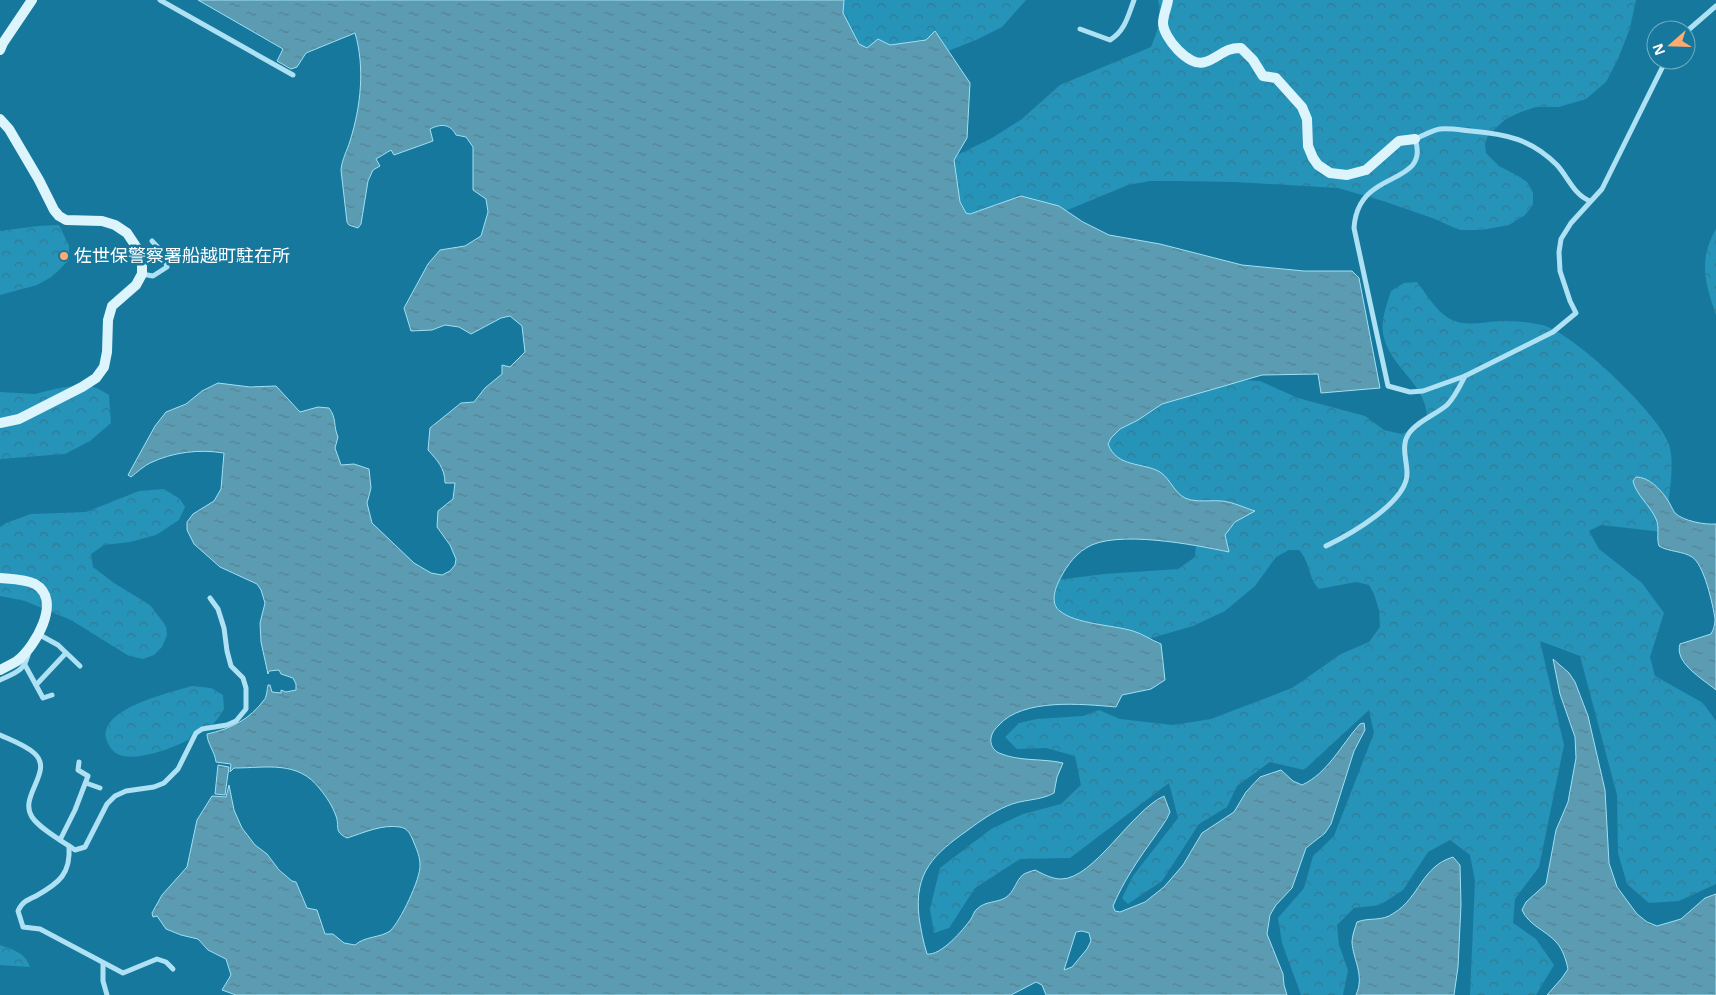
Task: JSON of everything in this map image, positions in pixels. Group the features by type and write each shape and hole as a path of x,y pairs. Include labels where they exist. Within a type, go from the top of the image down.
{"street":[{"path":"0,50 32,0"},
{"path":"160,0 293,75"},
{"path":"1080,29 1110,40 1118,35 1124,26 1134,0"},
{"path":"1168,0 1163,24 1167,37 1179,52 1196,63 1204,63 1232,47 1241,48 1253,60 1263,76 1276,78 1302,107 1307,119 1308,146 1313,158 1318,165 1330,173 1347,175 1366,170 1399,141 1415,139 1439,129 1495,133 1522,140 1542,152 1558,166 1582,198 1590,201"},
{"path":"1696,23 1716,6"},
{"path":"1415,139 1419,149 1413,166 1400,176 1377,187 1366,196 1354,220 1354,228 1388,386 1410,392 1423,391 1465,376 1553,332 1576,313 1560,271 1559,252 1561,239 1590,201 1602,189 1661,70"},
{"path":"0,119 9,129 59,216 66,220 102,221 115,226 127,233 137,248 142,261 142,274 136,285 112,306 108,320 107,352 104,367 96,378 20,419 0,423"},
{"path":"142,274 153,276 167,267 163,253 152,242"},
{"path":"1326,546 1364,526 1399,495 1404,488 1407,473 1405,449 1408,435 1422,422 1446,405 1465,376"},
{"path":"0,578 36,584 44,593 47,607 45,620 30,647 25,665 19,671 0,680"},
{"path":"0,735 34,753 41,761 41,770 28,801 31,815 36,823 75,850 85,847 107,804 115,796 126,791 154,787 164,783 178,769 196,733 202,729 227,725 236,721 246,709 246,688 243,678 232,666 226,650 224,628 218,609 210,598"},
{"path":"37,634 58,645 80,666"},
{"path":"0,670 17,661 30,647"},
{"path":"36,685 66,653"},
{"path":"25,665 43,698 52,695"},
{"path":"60,840 75,810 88,776 78,770 79,762"},
{"path":"86,783 100,788"},
{"path":"69,846 70,859 66,872 57,883 22,903 18,911 23,927 40,929 122,973 157,959 166,962 173,969"},
{"path":"103,962 103,981 107,995"}],"green space":[{"path":"781,0 1026,0 1002,27 976,40 910,66 880,62"},
{"path":"1158,0 1636,0 1630,28 1618,59 1606,82 1586,99 1559,107 1536,107 1521,112 1506,119 1488,135 1485,144 1486,153 1499,166 1528,183 1533,193 1533,205 1525,215 1509,225 1482,230 1459,230 1435,219 1338,188 1179,181 1150,181 1128,185 1058,214 930,217 945,161 992,138 1022,119 1060,85 1151,47 1159,24"},
{"path":"59,225 69,246 69,260 53,276 37,285 0,295 0,231"},
{"path":"1716,229 1716,315 1706,282 1705,261 1710,240"},
{"path":"1417,282 1439,311 1456,322 1471,324 1501,321 1522,322 1542,325 1556,331 1593,357 1612,375 1648,412 1668,442 1672,461 1669,499 1663,532 1601,525 1589,531 1599,549 1642,583 1664,613 1650,657 1655,676 1703,703 1716,721 1716,884 1679,901 1649,903 1627,884 1618,853 1617,795 1580,656 1540,641 1564,745 1539,867 1515,899 1513,923 1536,939 1554,965 1536,995 1470,995 1475,881 1470,855 1450,840 1428,852 1403,890 1380,905 1354,908 1337,925 1339,945 1348,970 1343,995 1301,995 1282,943 1278,918 1304,888 1313,856 1334,836 1374,733 1369,710 1304,770 1270,762 1237,786 1227,807 1199,824 1162,881 1128,904 1122,898 1133,876 1178,818 1169,783 1070,858 1020,859 975,888 949,928 934,933 930,909 940,868 991,829 1023,814 1061,804 1081,785 1075,756 1046,748 1017,749 1005,737 1019,723 1037,719 1083,716 1099,710 1120,719 1173,725 1211,719 1292,688 1341,654 1369,642 1380,627 1379,610 1369,585 1356,582 1319,589 1315,585 1303,554 1299,550 1289,550 1276,557 1255,586 1225,611 1193,626 1103,652 1034,622 1041,582 1104,574 1178,569 1195,557 1196,544 1061,444 1222,379 1260,381 1298,398 1365,416 1384,430 1401,434 1414,429 1427,415 1424,403 1420,392 1386,345 1383,322 1391,291 1404,283"},
{"path":"84,385 97,388 109,395 111,423 90,441 65,454 0,459 0,392 35,394 59,388"},
{"path":"164,489 180,499 185,507 179,520 156,535 130,542 104,545 91,554 93,567 114,583 150,605 166,626 167,635 162,647 154,655 143,659 129,656 71,620 25,601 0,596 0,527 6,523 31,514 86,512 139,491"},
{"path":"192,686 211,688 223,695 224,709 205,730 182,743 142,756 130,757 120,755 111,748 106,738 107,727 114,718 139,703"},
{"path":"0,945 22,955 30,967 0,965"}],"water":[{"path":"198,0 844,0 843,13 859,44 867,48 878,39 890,45 926,40 935,31 970,83 967,138 954,160 960,202 966,213 970,214 1021,196 1059,206 1083,222 1109,235 1160,244 1242,265 1304,271 1352,271 1359,278 1380,388 1321,393 1318,374 1262,375 1162,404 1120,429 1111,438 1108,444 1112,452 1118,457 1124,461 1160,472 1168,479 1177,492 1186,498 1195,501 1226,502 1255,511 1235,522 1225,535 1229,552 1156,540 1135,539 1099,542 1081,551 1073,559 1063,573 1057,587 1054,602 1057,608 1075,619 1133,631 1161,644 1165,680 1151,689 1122,695 1116,707 1070,704 1038,707 1023,710 1010,716 999,725 993,732 991,740 994,749 999,753 1015,758 1063,763 1057,777 1054,793 1002,808 945,847 936,856 923,876 918,901 922,936 927,954 933,954 945,947 957,935 980,906 1005,898 1024,874 1035,870 1061,879 1074,876 1086,868 1139,815 1164,796 1170,812 1121,888 1113,906 1115,911 1120,912 1145,902 1164,887 1183,865 1202,833 1234,812 1246,792 1260,777 1281,770 1293,781 1302,785 1327,766 1360,724 1364,723 1365,730 1354,751 1331,824 1325,833 1306,848 1292,888 1276,905 1270,915 1267,934 1283,974 1287,995 1046,995 1042,985 1036,982 1011,995 236,995 222,990 231,975 226,959 208,950 198,939 166,929 157,916 153,917 152,913 162,895 187,867 197,820 212,796 226,797 229,785 234,810 242,828 255,845 267,854 279,870 296,882 307,908 317,910 325,934 333,934 344,943 355,945 363,940 390,931 399,919 414,889 420,865 419,859 410,835 403,828 393,826 380,828 347,838 340,833 333,808 320,789 302,773 270,767 234,768 230,772 231,764 216,762 207,734 232,726 253,713 265,699 268,685 270,685 272,692 281,693 281,690 286,692 296,690 296,684 293,678 281,674 279,670 269,671 268,674 261,642 260,623 265,603 257,584 220,567 194,544 187,530 187,522 193,514 214,501 221,489 224,453 205,451 177,454 150,463 131,477 128,475 155,426 166,412 186,404 202,391 218,383 250,387 276,386 300,412 318,407 329,408 333,415 338,437 335,448 341,465 354,464 369,469 371,488 367,503 372,523 414,563 431,573 442,575 450,571 455,565 456,559 450,545 437,527 438,511 453,499 455,483 445,483 442,469 428,450 430,428 461,403 474,402 485,388 502,374 502,365 510,367 525,352 522,326 510,316 501,318 471,334 459,327 445,325 432,330 411,331 404,308 428,264 440,250 465,246 481,236 488,212 486,199 473,190 473,147 466,137 456,135 451,128 437,126 430,129 433,141 394,155 391,150 376,159 380,166 373,170 368,181 361,224 358,228 349,225 347,222 341,170 354,128 359,100 361,73 355,33 306,53 297,67 291,69 277,61 283,49","holes":["1076,932 1089,933 1091,941 1087,949 1072,967 1064,970"]},
{"path":"1636,477 1650,481 1658,488 1679,516 1694,522 1716,524 1716,690 1685,664 1679,651 1680,644 1711,634 1714,628 1714,613 1704,576 1692,557 1659,546 1657,522 1635,486 1633,481"},
{"path":"1553,659 1569,673 1575,682 1588,716 1605,790 1609,863 1617,887 1637,914 1647,922 1657,926 1681,919 1705,898 1716,894 1716,995 1547,995 1568,969 1566,962 1563,952 1557,943 1533,924 1522,910 1526,902 1546,884 1556,830 1568,802 1576,758 1575,737 1560,694"},
{"path":"218,765 229,767 225,795 215,794"},
{"path":"1453,857 1460,865 1461,905 1458,967 1454,995 1356,995 1359,974 1352,942 1357,922 1385,918 1394,913 1410,899 1434,868"}],"place":[{"name":"佐世保警察署船越町駐在所","path":"64,256"}]}
